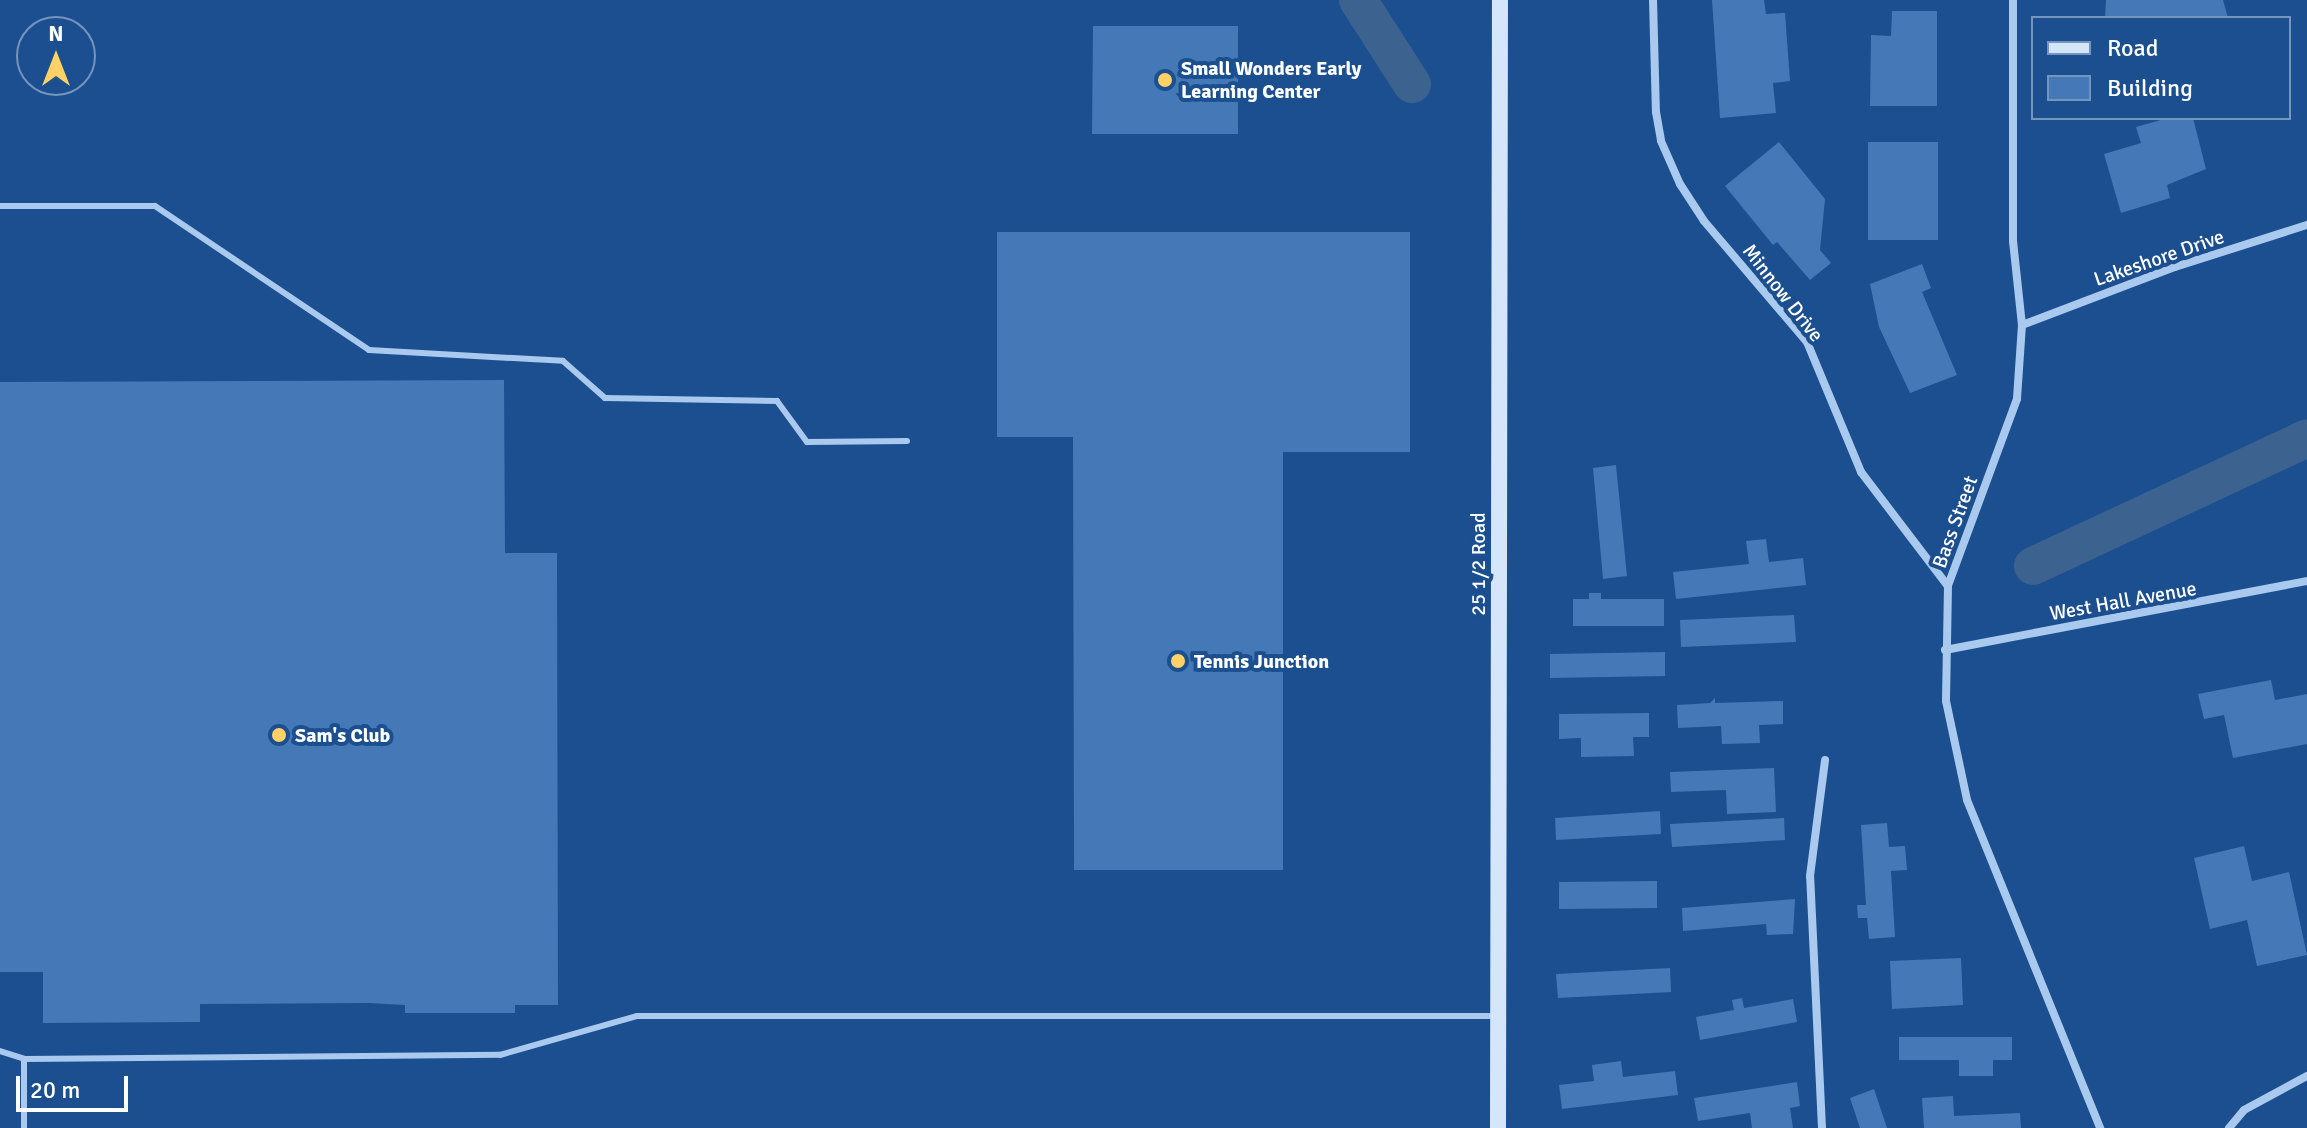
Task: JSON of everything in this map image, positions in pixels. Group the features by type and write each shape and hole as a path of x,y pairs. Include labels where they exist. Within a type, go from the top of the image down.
{"street":[{"name":"25 1/2 Road","path":"1498,1128 1500,0"},
{"name":"Minnow Drive","path":"1653,0 1656,112 1661,141 1680,184 1704,221 1807,342 1861,472 1948,586"},
{"name":"Bass Street","path":"2013,0 2013,241 2022,325 2017,399 1948,586 1946,701 1967,800 2100,1128"},
{"name":"Lakeshore Drive","path":"2022,325 2175,267 2307,225"},
{"name":"West Hall Avenue","path":"1945,650 2307,581"},
{"path":"1822,1128 1810,876 1825,760"},
{"path":"2229,1128 2244,1110 2307,1076"}],"lane":[{"path":"0,206 155,206 369,350 563,361 605,398 777,401 807,442 907,441"},
{"path":"0,1051 24,1059 500,1055 637,1016 1498,1016"},
{"path":"24,1059 24,1128"}],"building":[{"path":"1712,0 1764,0 1766,14 1785,13 1790,81 1773,83 1776,113 1720,118"},
{"path":"2106,0 2223,0 2227,16 2105,16"},
{"path":"1892,11 1937,11 1937,106 1870,106 1871,35 1891,36"},
{"name":"Small Wonders Early Learning Center","path":"1093,26 1238,26 1238,134 1092,134"},
{"path":"2161,120 2194,120 2206,169 2167,185 2170,198 2121,213 2104,154 2141,143 2136,127"},
{"path":"1779,142 1825,199 1820,250 1831,263 1810,280 1777,242 1773,245 1725,186"},
{"path":"1868,142 1938,142 1938,240 1868,240"},
{"name":"Tennis Junction","path":"997,232 1410,232 1410,452 1283,452 1283,870 1074,870 1073,437 997,437"},
{"path":"1922,264 1931,288 1922,292 1957,375 1910,393 1879,327 1870,284"},
{"name":"Sam's Club","path":"504,380 505,553 557,553 558,1005 515,1005 515,1013 405,1013 405,1005 368,1003 200,1004 200,1022 43,1023 43,972 0,972 0,382"},
{"path":"1616,465 1627,576 1603,579 1593,468"},
{"path":"1766,539 1769,562 1803,558 1806,585 1676,599 1673,572 1749,564 1746,541"},
{"path":"1589,593 1601,593 1601,599 1664,599 1664,626 1573,626 1573,599 1589,599"},
{"path":"1794,615 1796,642 1681,647 1680,620"},
{"path":"1665,652 1665,676 1550,678 1550,654"},
{"path":"2271,680 2275,700 2307,694 2307,744 2233,758 2224,715 2204,719 2198,694"},
{"path":"1715,698 1715,703 1783,701 1783,724 1759,725 1760,743 1722,744 1721,726 1678,728 1677,705 1710,703"},
{"path":"1649,713 1649,737 1633,737 1634,756 1581,757 1581,738 1559,739 1559,714"},
{"path":"1774,768 1776,812 1727,814 1726,790 1671,792 1670,772"},
{"path":"1660,811 1661,834 1556,840 1555,818"},
{"path":"1784,818 1785,840 1672,847 1670,824"},
{"path":"1887,823 1889,847 1905,846 1907,870 1891,871 1895,937 1869,939 1867,918 1858,918 1857,905 1866,905 1861,825"},
{"path":"2244,846 2252,881 2289,872 2307,955 2257,966 2247,920 2210,929 2194,858"},
{"path":"1657,881 1657,908 1559,909 1559,882"},
{"path":"1795,899 1793,934 1767,935 1766,924 1683,931 1682,908"},
{"path":"1961,958 1963,1005 1892,1009 1890,961"},
{"path":"1670,968 1671,992 1558,998 1556,974"},
{"path":"1742,998 1744,1008 1793,999 1797,1022 1700,1040 1696,1017 1734,1010 1732,1000"},
{"path":"1899,1037 2012,1037 2012,1060 1993,1060 1993,1076 1959,1076 1959,1060 1899,1060"},
{"path":"1621,1061 1623,1077 1675,1071 1678,1095 1562,1109 1559,1085 1594,1081 1592,1065"},
{"path":"1797,1082 1800,1106 1790,1108 1793,1128 1752,1128 1750,1113 1698,1121 1694,1098"},
{"path":"1874,1089 1887,1128 1860,1128 1850,1098"},
{"path":"1953,1096 1954,1116 2020,1113 2021,1128 1924,1128 1922,1098"}],"waterway":[{"path":"1358,0 1412,84"},
{"path":"2033,566 2307,438"}],"place":[{"name":"Small Wonders Early Learning Center","path":"1165,80"},
{"name":"Tennis Junction","path":"1178,661"},
{"name":"Sam's Club","path":"279,735"}]}
